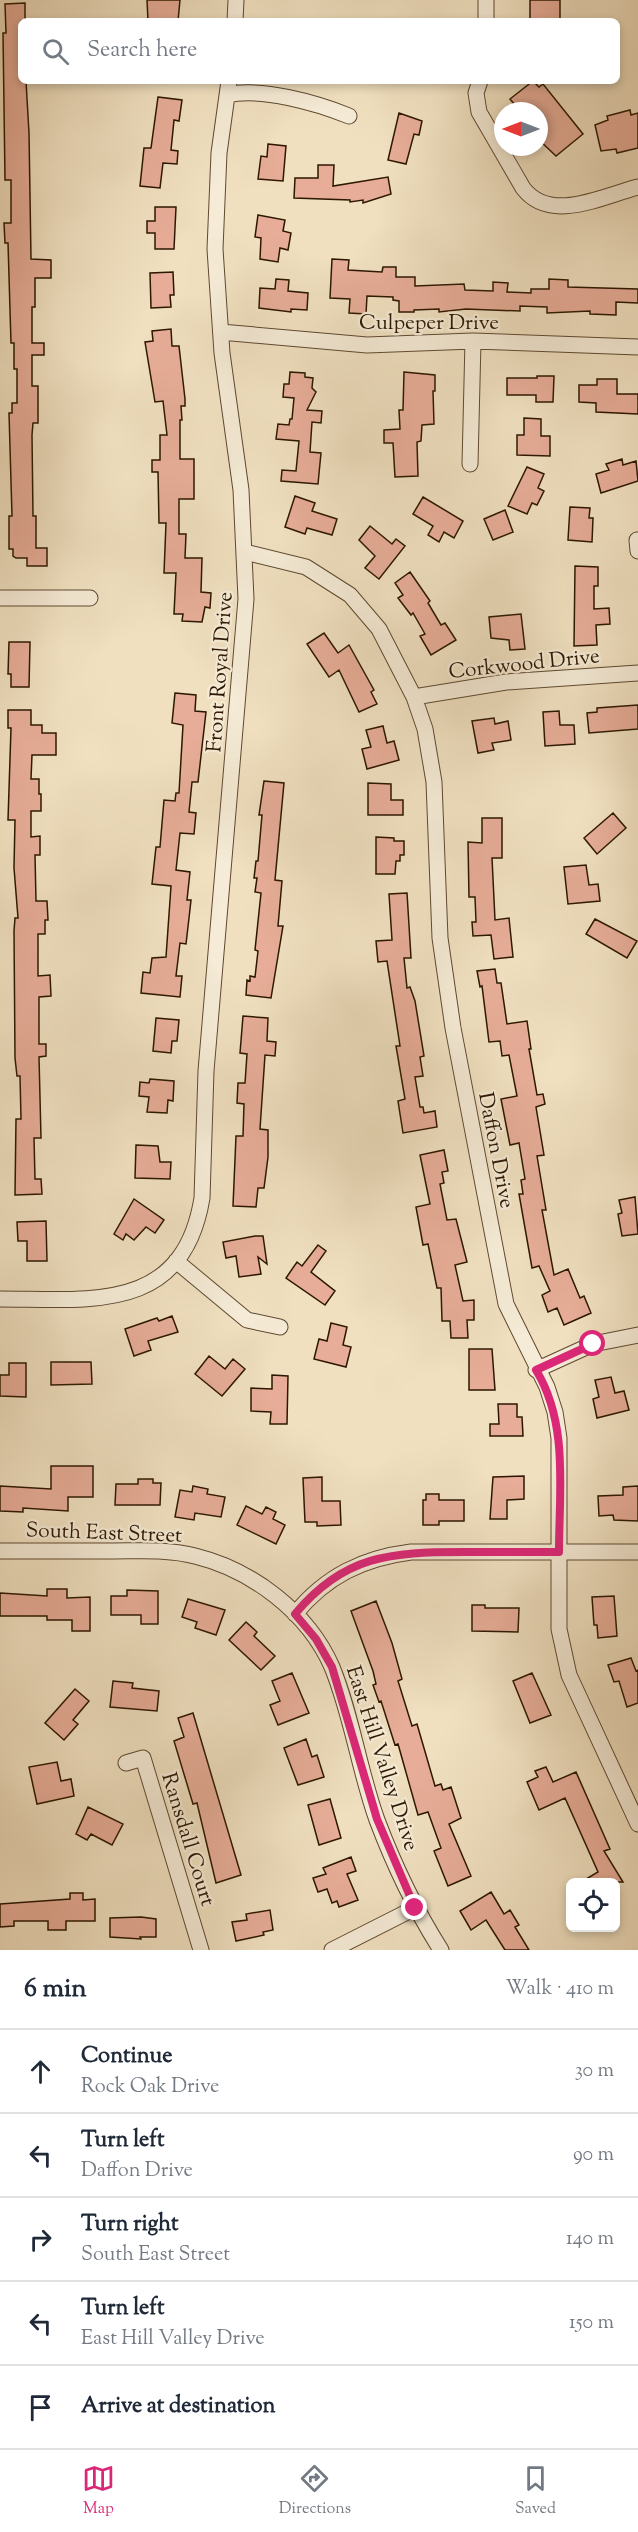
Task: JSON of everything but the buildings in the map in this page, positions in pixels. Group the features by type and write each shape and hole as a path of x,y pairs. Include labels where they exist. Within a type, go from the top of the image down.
{"street":[{"path":"235,18 236,0"},
{"path":"486,0 486,18"},
{"path":"479,84 476,93 479,112 524,188 541,204 564,206 638,187"},
{"path":"228,88 241,94 286,98 349,116"},
{"name":"Front Royal Drive","path":"0,1299 98,1299 119,1296 156,1279 176,1261 194,1232 202,1198 206,1071 245,632 241,490 221,332 215,217 219,153 228,88"},
{"name":"Culpeper Drive","path":"221,332 367,345 473,341 638,347"},
{"path":"470,464 473,341"},
{"path":"637,540 638,551"},
{"name":"Daffon Drive","path":"244,552 306,567 350,595 379,629 414,697 425,729 434,782 440,938 453,1028 506,1304 536,1370 547,1387 555,1412 559,1438 559,1629 569,1675 638,1824"},
{"path":"0,598 90,598"},
{"name":"Corkwood Drive","path":"414,697 506,682 638,673"},
{"path":"176,1261 247,1320 280,1327"},
{"path":"536,1370 593,1344 638,1335"},
{"name":"South East Street","path":"0,1551 156,1551 194,1556 232,1568 261,1584 295,1614"},
{"path":"295,1614 338,1574 361,1562 386,1555 411,1552 638,1552"},
{"name":"East Hill Valley Drive","path":"295,1614 316,1639 332,1667 377,1819 415,1908 441,1950"},
{"name":"Ransdall Court","path":"126,1763 143,1758 201,1950"},
{"path":"332,1950 415,1908"}],"route":[{"path":"415,1908 377,1819 332,1667 316,1639 295,1614 338,1574 361,1562 386,1555 411,1552 559,1552 559,1438 555,1412 547,1387 536,1370 562,1356 593,1344"}]}
